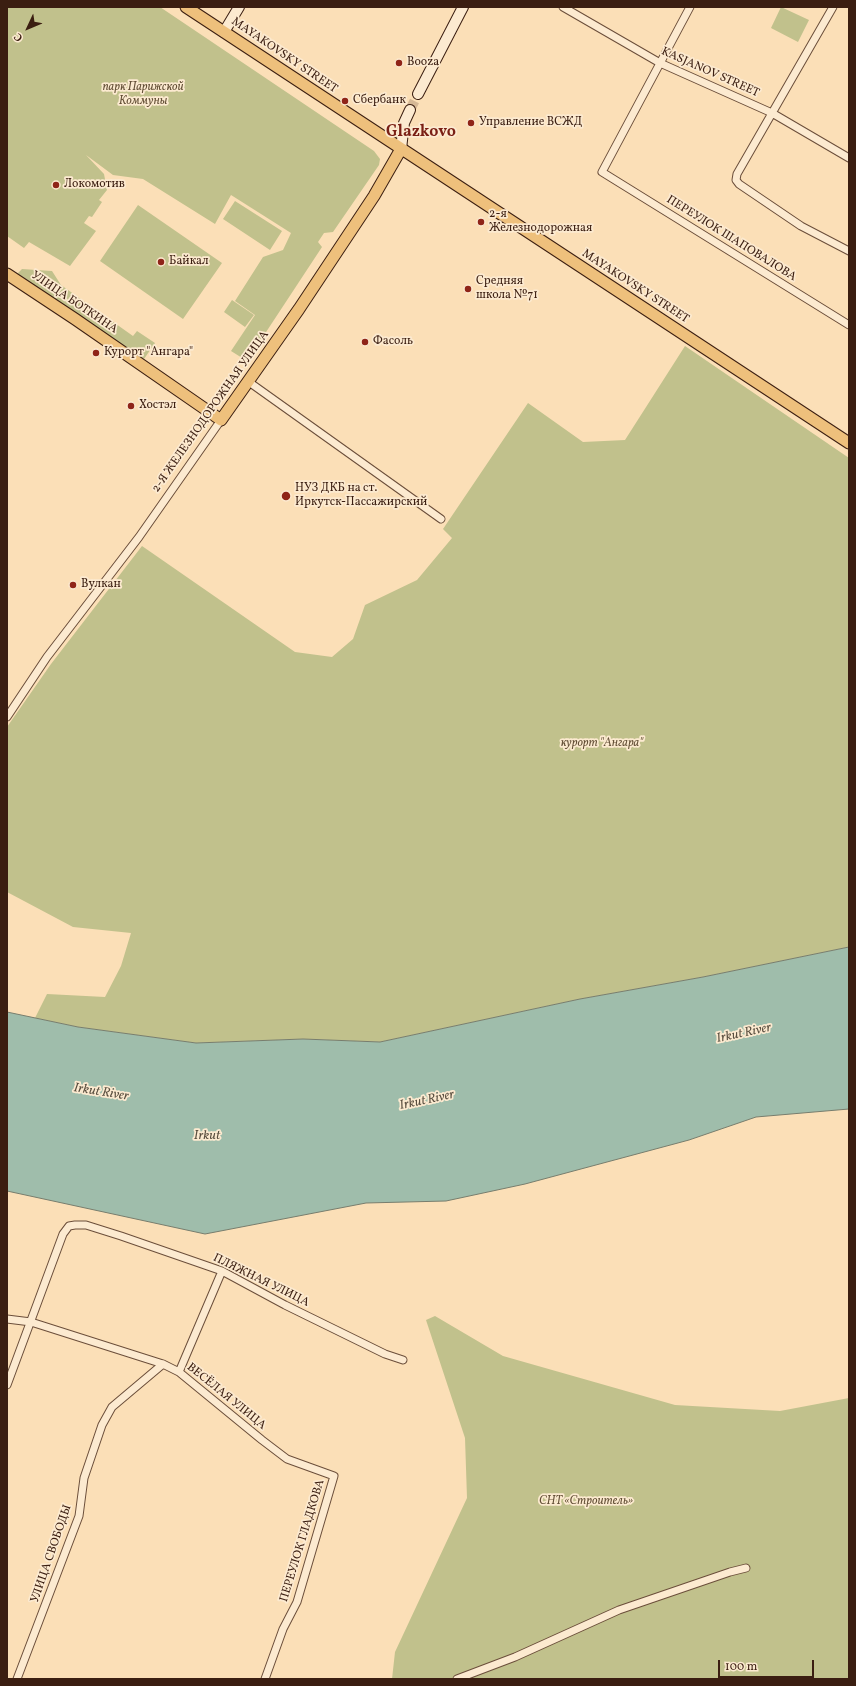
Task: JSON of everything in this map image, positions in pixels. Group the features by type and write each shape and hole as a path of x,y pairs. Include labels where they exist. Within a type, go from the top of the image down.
{"main road":[{"name":"MAYAKOVSKY STREET","path":"186,7 849,443"},
{"path":"224,32 239,7"},
{"path":"418,94 463,7"},
{"name":"2-Я ЖЕЛЕЗНОДОРОЖНАЯ УЛИЦА","path":"221,420 249,382 374,196 401,149 404,123 410,110"},
{"name":"УЛИЦА БОТКИНА","path":"8,275 221,420"}],"street":[{"name":"KASJANOV STREET","path":"563,7 660,63 772,113 849,158"},
{"path":"660,63 690,7"},
{"path":"833,7 737,174 736,180 739,184 801,226 849,251"},
{"name":"ПЕРЕУЛОК ШАПОВАЛОВА","path":"660,63 602,172 849,325"},
{"path":"249,382 441,519"},
{"name":"2-Я ЖЕЛЕЗНОДОРОЖНАЯ УЛИЦА","path":"7,717 47,657 139,537 221,420"},
{"name":"ПЛЯЖНАЯ УЛИЦА","path":"31,1322 63,1234 69,1226 86,1225 222,1271 291,1308 385,1354 403,1360"},
{"path":"179,1372 222,1271"},
{"name":"ВЕСЁЛАЯ УЛИЦА","path":"7,1319 31,1322 163,1364 179,1372 287,1459 334,1476"},
{"path":"7,1385 31,1322"},
{"name":"УЛИЦА СВОБОДЫ","path":"17,1679 79,1516 84,1478 102,1425 112,1407 163,1364"},
{"name":"ПЕРЕУЛОК ГЛАДКОВА","path":"265,1679 283,1629 297,1602 334,1476"},
{"path":"457,1679 515,1657 619,1610 730,1572 746,1568"}],"green space":[{"name":"парк Парижской Коммуны","path":"7,7 160,7 374,151 380,159 379,165 333,232 324,233 318,242 322,247 247,361 231,351 255,315 235,301 263,257 283,250 291,233 231,195 215,224 143,179 113,175 86,155 104,174 107,190 99,200 102,202 92,217 89,216 84,223 96,231 70,266 29,242 24,248 7,236"},
{"path":"781,7 809,20 798,42 771,28"},
{"path":"235,201 282,231 270,250 223,219"},
{"name":"Байкал","path":"138,205 222,263 183,319 100,261"},
{"path":"22,269 52,271 61,285 133,336 137,331 155,343 144,359 16,275"},
{"path":"232,300 254,315 245,327 224,312"},
{"name":"курорт \"Ангара\"","path":"685,346 849,458 849,947 703,977 580,999 380,1042 303,1039 196,1043 78,1027 35,1018 47,994 105,997 121,966 131,933 73,927 7,892 7,727 51,664 142,546 295,652 332,657 353,639 365,605 417,580 452,538 443,529 528,403 583,442 625,440"},
{"name":"СНТ «Строитель»","path":"435,1316 503,1356 675,1405 780,1411 849,1398 849,1679 392,1679 395,1652 467,1498 465,1438 426,1320"}],"water":[{"name":"Irkut","path":"849,947 849,1109 756,1117 689,1140 525,1184 446,1201 366,1203 205,1234 7,1191 7,1012 78,1027 196,1043 303,1039 380,1042 580,999 703,977"}],"tunnel":[{"path":"410,110 418,94"}],"place":[{"name":"Booza","path":"399,63"},
{"name":"Сбербанк","path":"345,101"},
{"name":"Управление ВСЖД","path":"471,123"},
{"name":"Локомотив","path":"56,185"},
{"name":"2-я Железнодорожная","path":"481,222"},
{"name":"Байкал","path":"161,262"},
{"name":"Средняя школа №71","path":"468,289"},
{"name":"Фасоль","path":"365,342"},
{"name":"Курорт \"Ангара\"","path":"96,353"},
{"name":"Хостэл","path":"131,406"},
{"name":"НУЗ ДКБ на ст. Иркутск-Пассажирский","path":"286,496"},
{"name":"Вулкан","path":"73,585"}],"district":[{"name":"Glazkovo","path":"421,133"}],"water label":[{"name":"Irkut River","path":"744,1034"},
{"name":"Irkut River","path":"101,1093"},
{"name":"Irkut River","path":"427,1101"}]}
